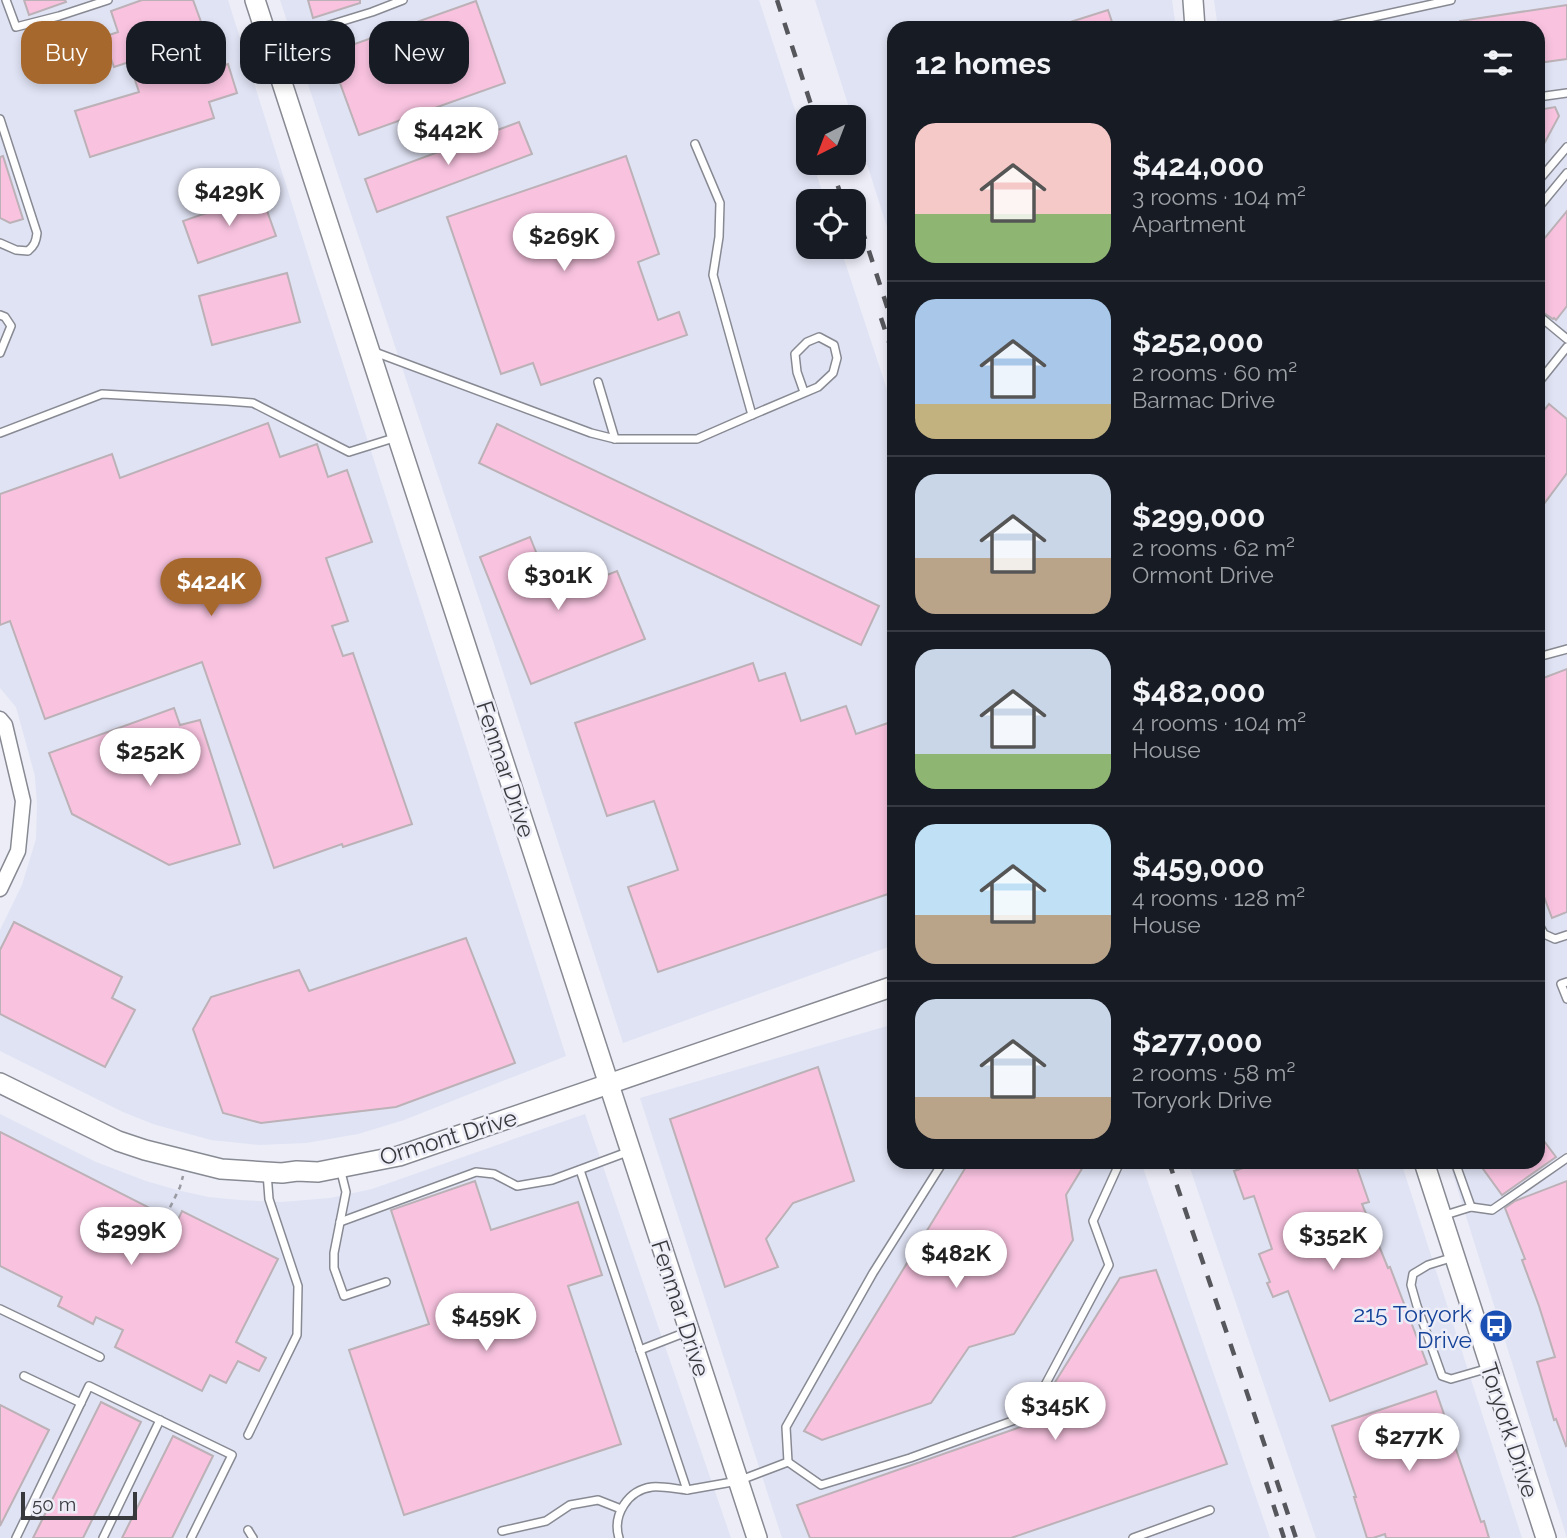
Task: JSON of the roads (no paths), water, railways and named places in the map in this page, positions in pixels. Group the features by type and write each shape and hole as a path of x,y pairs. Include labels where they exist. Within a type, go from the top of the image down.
{"street":[{"name":"Fenmar Drive","path":"255,0 262,21"},
{"path":"1193,0 1194,21"},
{"name":"Fenmar Drive","path":"282,84 757,1538"},
{"path":"0,719 5,725 23,801 18,851 0,889"},
{"name":"Ormont Drive","path":"0,1083 118,1141 187,1161 221,1168 267,1172 318,1172 400,1156 887,988"},
{"name":"Toryork Drive","path":"1427,1169 1546,1538"}],"lane":[{"path":"6,0 16,27 108,0"},
{"path":"342,21 403,0"},
{"path":"1355,21 1451,0"},
{"path":"1545,96 1567,93"},
{"path":"0,119 37,233 33,247 28,251 16,250 0,243"},
{"path":"695,144 720,203 719,237 713,275 752,415"},
{"path":"1545,173 1567,147"},
{"path":"1545,200 1567,173"},
{"path":"0,315 5,317 11,326 0,353"},
{"path":"1545,321 1567,339"},
{"path":"368,350 591,433 615,439 697,439 818,387 832,373 837,359 834,345 819,337 807,342 795,354 797,372 804,392"},
{"path":"1545,374 1567,347"},
{"path":"598,382 615,439"},
{"path":"0,433 102,394 253,403 349,452 397,437"},
{"path":"1545,655 1567,649"},
{"path":"1545,934 1555,939 1567,935"},
{"path":"1567,982 1561,984 1567,999"},
{"path":"340,1222 477,1172 494,1174 517,1185 552,1180 630,1151"},
{"path":"1441,1216 1472,1207 1492,1210 1567,1158"},
{"path":"340,1167 346,1192 334,1254 334,1268 344,1296 386,1282"},
{"path":"788,1462 786,1427 873,1273 939,1169"},
{"path":"788,1462 821,1485 910,1458 1015,1420 1044,1387 1109,1265 1093,1221 1117,1169"},
{"path":"1458,1169 1472,1207"},
{"path":"580,1170 687,1490"},
{"path":"248,1435 297,1335 298,1286 270,1199 267,1172"},
{"path":"1455,1257 1428,1265 1413,1274 1411,1285 1417,1306 1442,1376 1451,1379 1490,1368"},
{"path":"0,1309 100,1357"},
{"path":"640,1350 689,1331"},
{"path":"24,1376 80,1403"},
{"path":"16,1538 89,1386 232,1455 191,1538"},
{"path":"103,1538 160,1420"},
{"path":"619,1538 617,1530 621,1509 634,1493 653,1487 687,1490 738,1481 788,1462"},
{"path":"502,1531 546,1521 570,1505 598,1500 621,1509"},
{"path":"1133,1538 1210,1510"},
{"path":"248,1530 253,1538"}],"railway":[{"path":"777,0 811,105"},
{"path":"834,175 839,189"},
{"path":"866,242 887,306"},
{"path":"881,318 887,336"},
{"path":"1171,1169 1296,1538"},
{"path":"1266,1482 1284,1538"}],"place":[{"name":"215 Toryork Drive","path":"1496,1326"}]}
